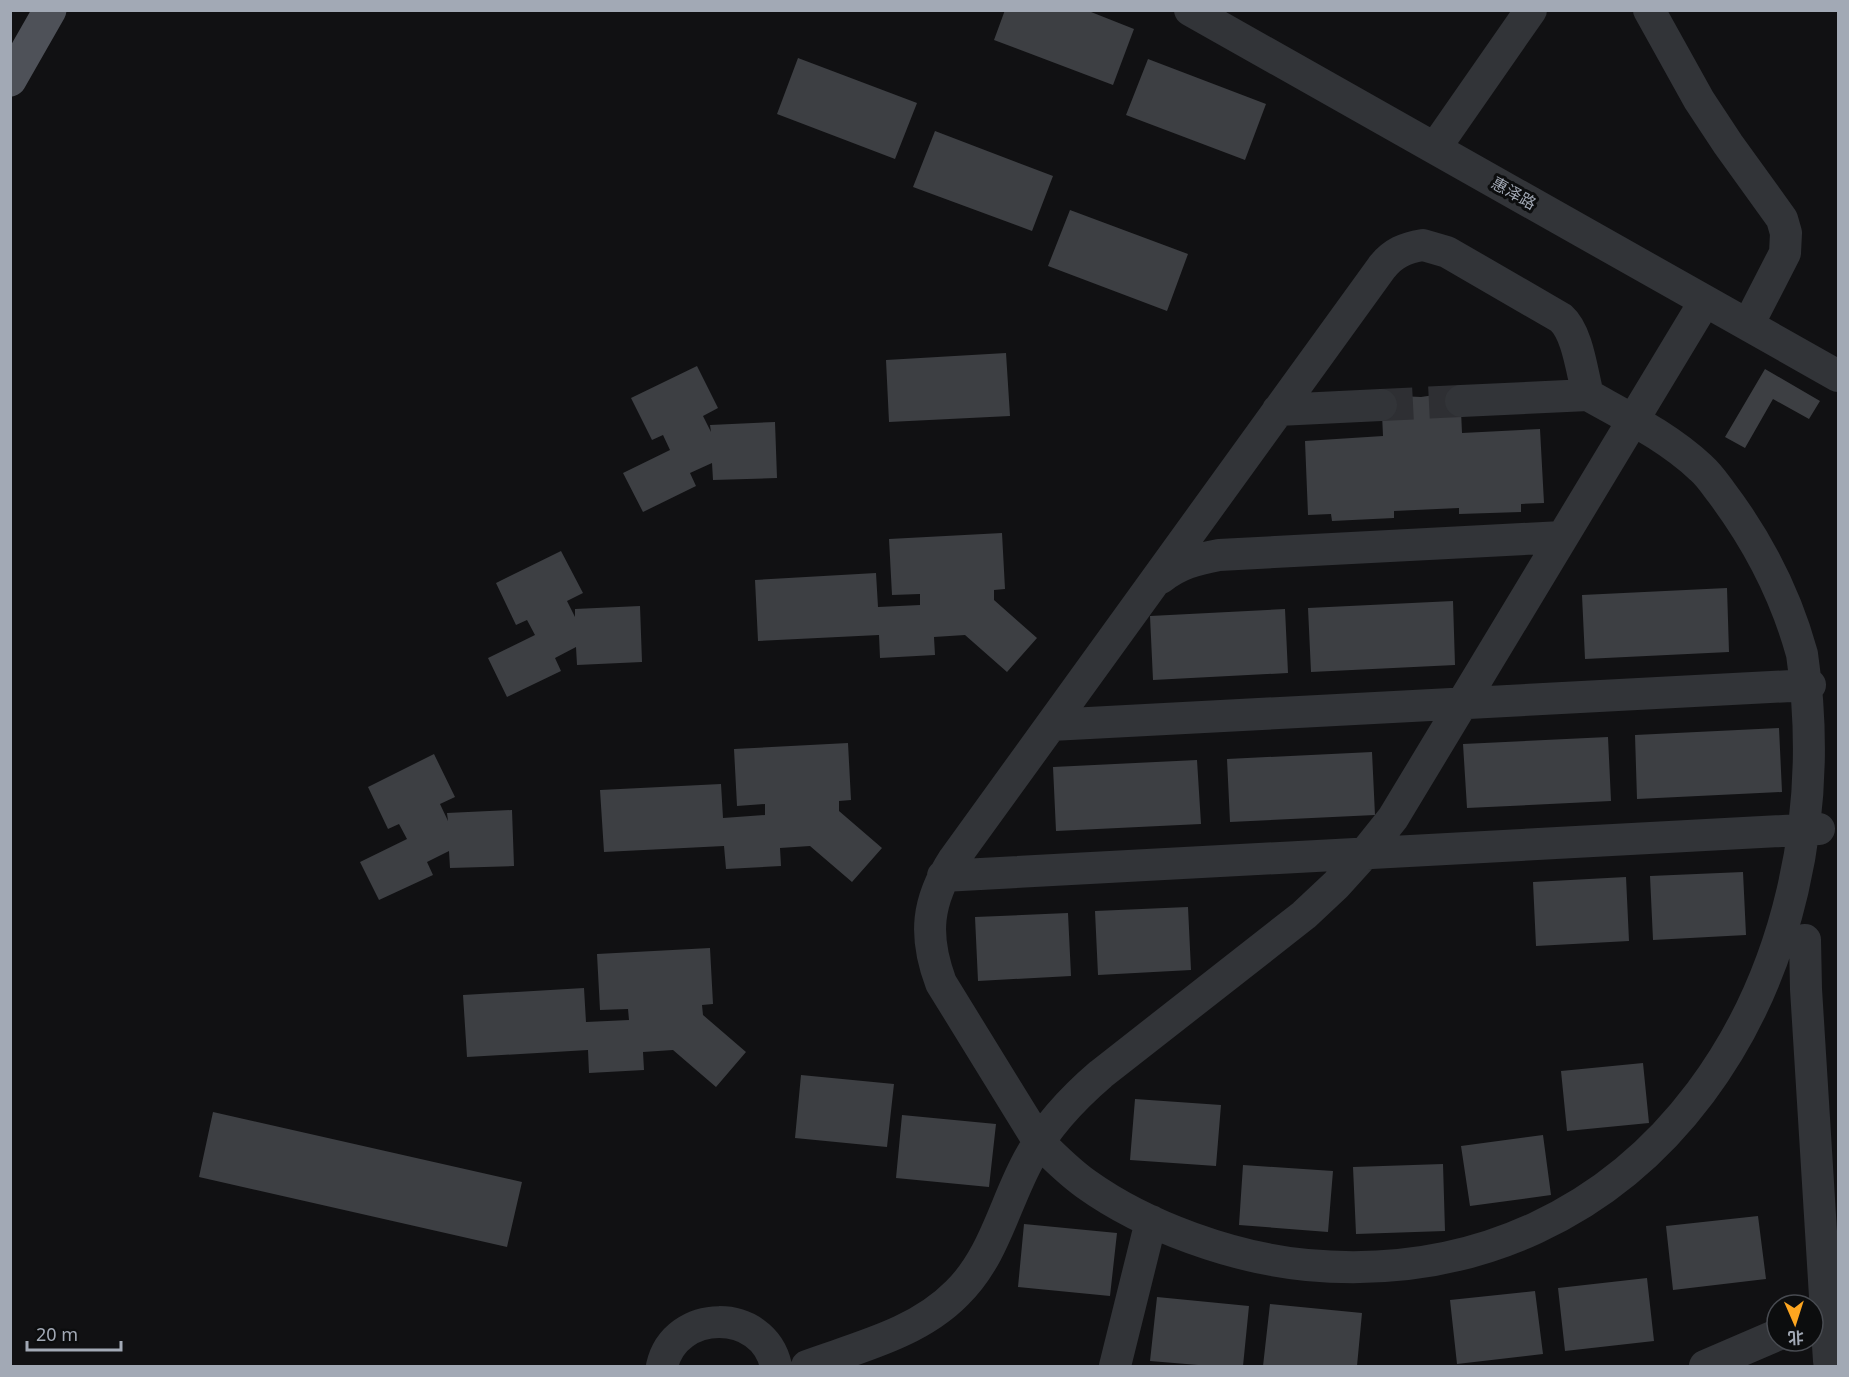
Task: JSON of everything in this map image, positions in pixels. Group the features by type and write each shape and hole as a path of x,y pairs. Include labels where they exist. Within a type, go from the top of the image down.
{"main road":[{"path":"10,80 50,10"}],"street":[{"name":"惠泽路","path":"1191,10 1839,376"},
{"path":"1435,148 1531,10"},
{"path":"1649,10 1705,109 1782,219 1786,233 1785,253 1748,325"},
{"path":"1588,395 1573,337 1566,322 1555,313 1447,252 1423,245 1410,247 1390,258 943,876 934,898 930,920 929,942 933,963 941,983 1039,1142 1060,1164 1084,1183 1116,1204 1194,1239 1240,1254 1286,1263 1334,1267 1381,1268 1428,1262 1474,1252 1519,1238 1563,1219 1604,1195 1642,1168 1677,1137 1710,1102 1738,1064 1762,1024 1793,986"},
{"path":"807,1366 916,1324 938,1310 958,1293 985,1256 1021,1174 1039,1142 1057,1117 1093,1081 1304,915 1365,853 1393,818 1705,301"},
{"path":"1461,401 1588,395 1668,440 1704,470 1733,508 1759,549 1780,593 1797,638 1810,685 1818,733 1821,781 1820,829 1793,986 1819,1293"},
{"path":"1278,410 1381,405"},
{"path":"1198,521 1196,529 1201,544 1212,554 1219,555"},
{"path":"1149,589 1163,576 1180,566 1199,558 1219,555 1562,537"},
{"path":"1051,725 1810,685"},
{"path":"943,876 1820,829"},
{"path":"1115,1366 1151,1221"},
{"path":"662,1366 670,1347 683,1333 699,1324 717,1321 735,1323 752,1331 766,1343 779,1364"},
{"path":"1705,1366 1765,1340"}],"building":[{"path":"1005,10 1086,10 1134,29 1113,85 994,40"},
{"path":"798,58 917,103 895,159 777,114"},
{"path":"1148,59 1266,104 1245,160 1126,115"},
{"path":"935,131 1053,176 1032,231 913,187"},
{"path":"1070,210 1188,254 1167,311 1048,266"},
{"path":"1006,353 1010,416 889,422 886,360"},
{"path":"697,366 718,408 703,416 711,432 710,425 775,422 777,478 713,480 712,463 690,473 696,486 643,512 623,473 670,450 663,435 652,440 631,398"},
{"path":"1765,369 1820,401 1809,419 1773,399 1745,448 1725,437"},
{"path":"1460,388 1462,433 1540,429 1544,503 1521,504 1521,512 1459,514 1459,508 1394,511 1394,518 1332,521 1331,514 1308,515 1305,441 1383,436 1381,392 1421,397"},
{"path":"1002,533 1005,589 994,590 994,600 1037,638 1007,672 965,635 934,637 935,655 880,658 879,635 758,641 755,580 876,573 878,607 920,605 920,594 892,595 889,539"},
{"path":"561,551 583,593 567,601 575,617 575,609 640,606 642,662 577,665 576,647 555,658 561,671 507,697 488,658 535,635 527,620 516,625 496,583"},
{"path":"1727,588 1729,652 1585,659 1582,595"},
{"path":"1453,601 1455,665 1311,672 1308,608"},
{"path":"1285,609 1288,673 1153,680 1150,616"},
{"path":"1779,728 1782,792 1637,799 1635,735"},
{"path":"1608,737 1611,801 1467,808 1463,744"},
{"path":"848,743 851,800 839,801 839,811 882,848 852,882 810,846 780,848 781,866 726,869 724,846 604,852 600,790 721,784 723,818 765,815 765,804 737,806 734,749"},
{"path":"1372,752 1375,815 1230,822 1227,759"},
{"path":"434,754 455,797 440,804 448,821 447,813 512,810 514,866 450,868 449,851 427,862 433,875 379,900 360,862 407,839 399,824 388,829 368,787"},
{"path":"1197,760 1201,824 1056,831 1053,767"},
{"path":"1743,872 1746,935 1653,940 1650,876"},
{"path":"1626,877 1629,941 1536,946 1533,882"},
{"path":"1188,907 1191,970 1098,975 1095,911"},
{"path":"1068,913 1071,976 978,981 975,917"},
{"path":"710,948 713,1004 702,1005 703,1015 746,1052 716,1087 673,1050 643,1052 644,1070 589,1073 588,1050 467,1057 463,995 584,988 586,1022 629,1020 628,1009 600,1010 597,954"},
{"path":"1643,1063 1649,1123 1567,1131 1561,1071"},
{"path":"801,1075 894,1084 887,1147 795,1138"},
{"path":"1135,1099 1221,1105 1216,1166 1130,1160"},
{"path":"213,1112 522,1182 507,1247 199,1177"},
{"path":"902,1115 996,1124 989,1187 896,1178"},
{"path":"1543,1135 1551,1195 1470,1206 1461,1146"},
{"path":"1443,1164 1445,1231 1356,1234 1353,1167"},
{"path":"1243,1165 1333,1171 1328,1232 1239,1225"},
{"path":"1758,1216 1766,1279 1673,1290 1666,1226"},
{"path":"1024,1224 1117,1233 1110,1296 1018,1287"},
{"path":"1647,1278 1654,1341 1565,1351 1558,1288"},
{"path":"1535,1291 1543,1354 1457,1364 1450,1300"},
{"path":"1157,1297 1249,1306 1243,1366 1150,1361"},
{"path":"1270,1304 1362,1313 1357,1366 1263,1366"}],"tunnel":[{"path":"1381,405 1461,401"}]}
